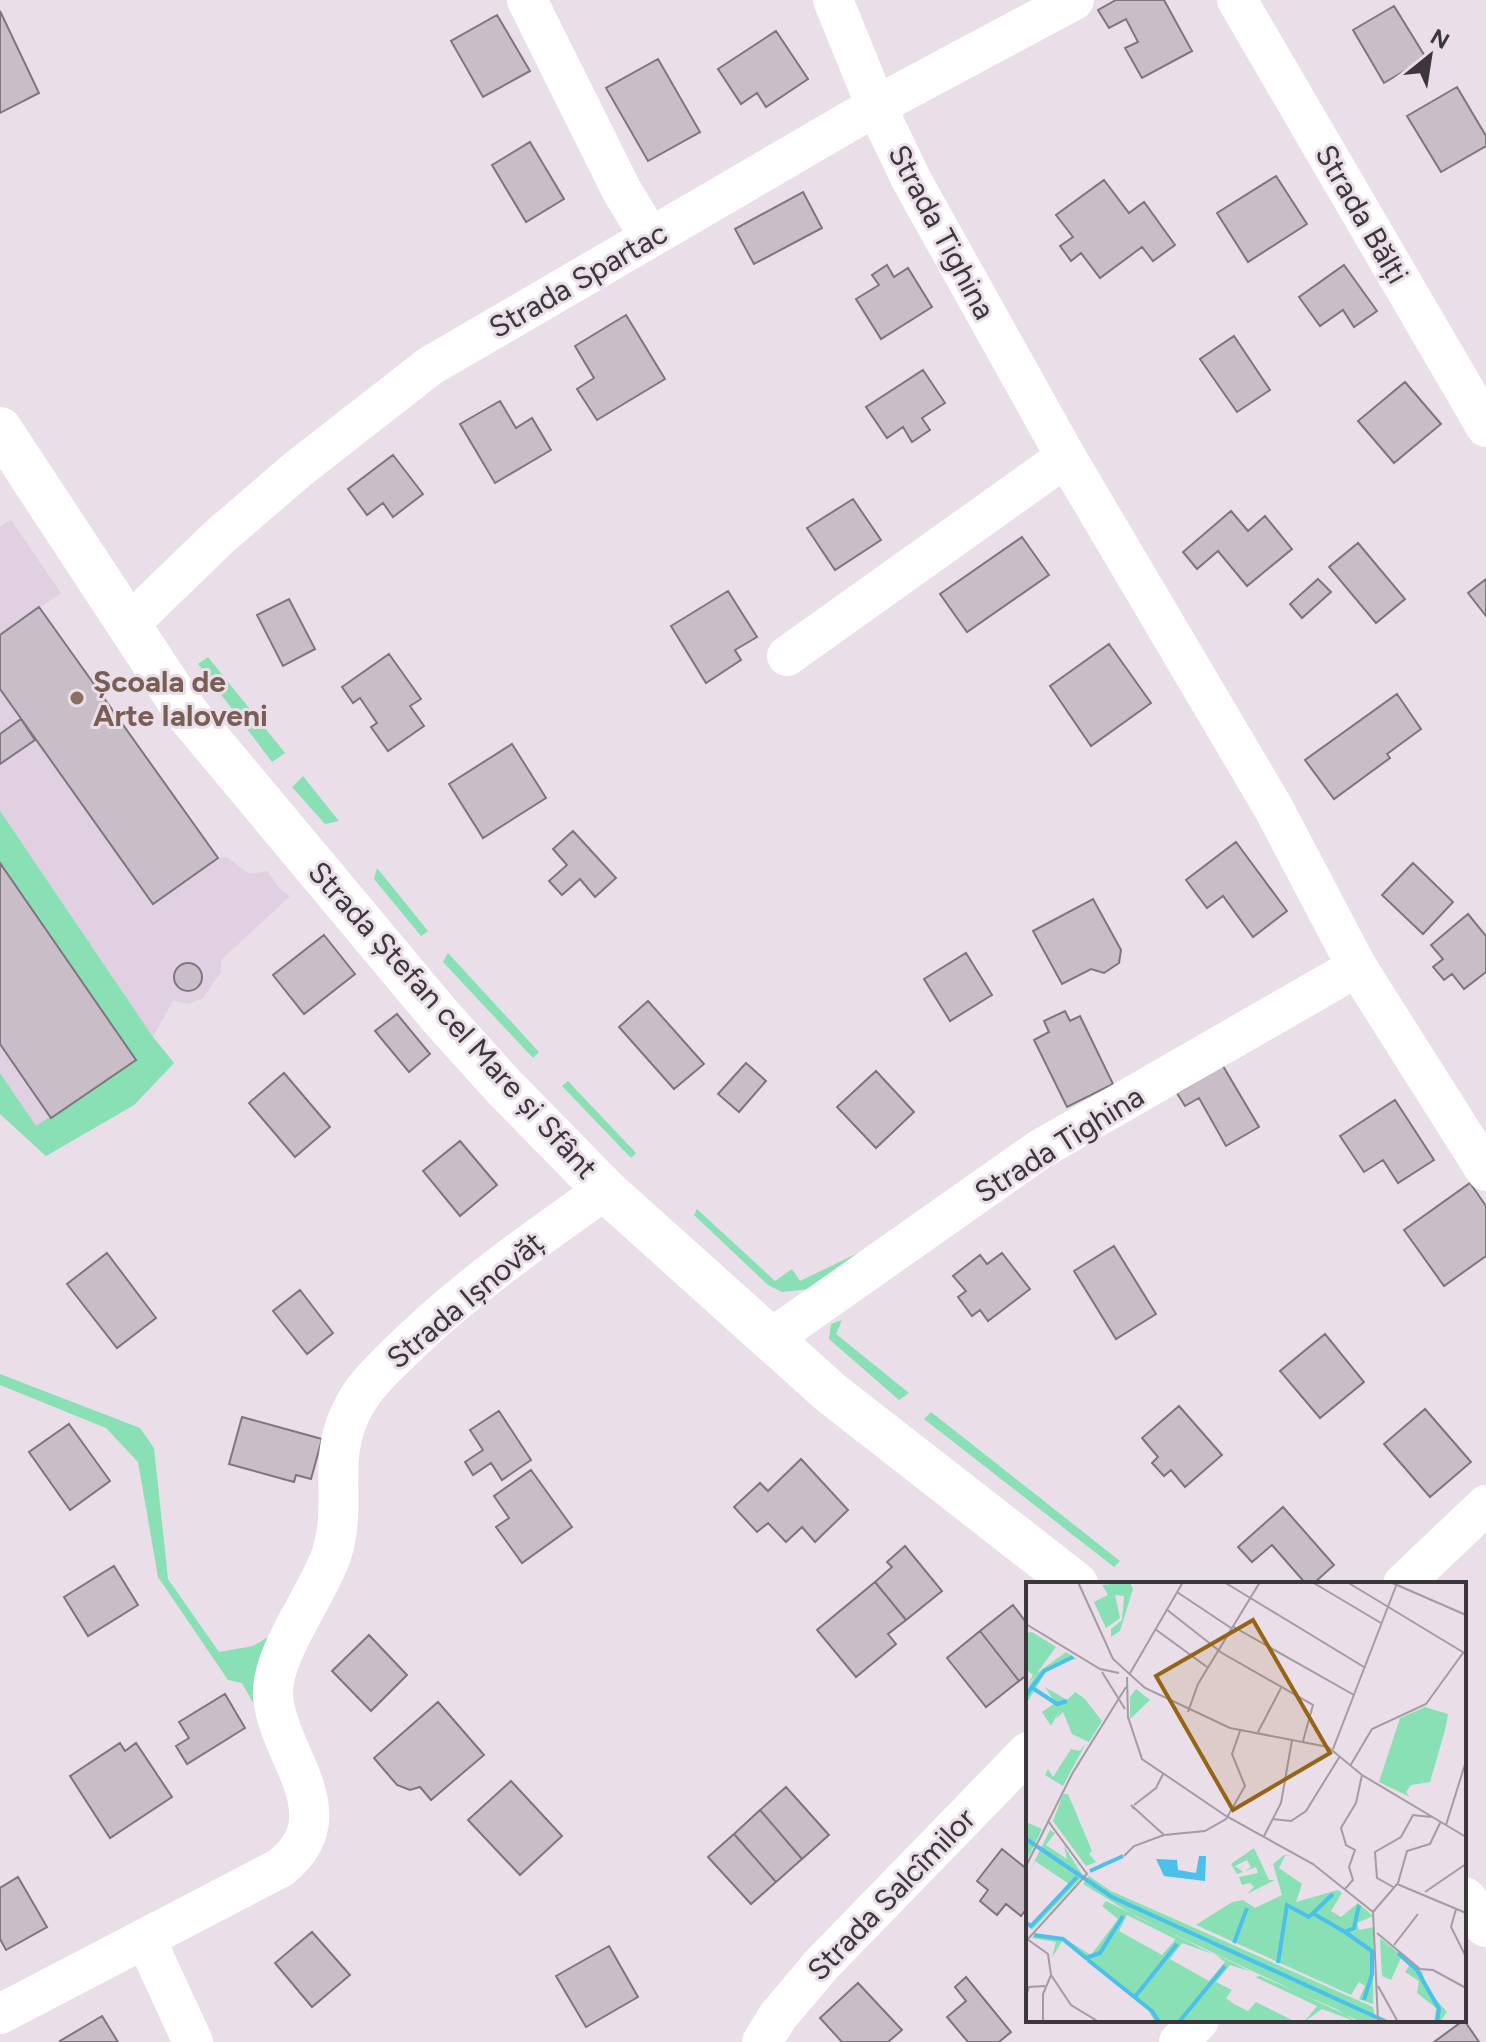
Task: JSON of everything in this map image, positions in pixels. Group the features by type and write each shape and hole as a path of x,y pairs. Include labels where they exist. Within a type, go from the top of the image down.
{"main road":[{"name":"Strada Ștefan cel Mare și Sfânt","path":"0,429 186,712 382,947 504,1087 605,1190 831,1393 1073,1582"},
{"path":"1466,1901 1486,1925"}],"street":[{"path":"527,0 622,191 650,237"},
{"name":"Strada Tighina","path":"833,0 876,106 912,181 1066,457 1274,809 1357,967 1486,1171"},
{"name":"Strada Spartac","path":"128,625 219,537 298,469 430,366 876,106 1074,0"},
{"name":"Strada Bălți","path":"1237,0 1486,427"},
{"path":"787,656 1066,457"},
{"name":"Strada Tighina","path":"772,1338 1039,1150 1357,967"},
{"name":"Strada Ișnovăț","path":"0,2014 146,1940 280,1868 296,1855 305,1838 309,1819 307,1792 278,1721 273,1696 276,1666 323,1577 333,1550 338,1516 337,1454 355,1404 380,1372 427,1326 517,1252 605,1190"},
{"path":"1405,1582 1486,1505"},
{"name":"Strada Salcîmilor","path":"762,2042 778,2016 822,1964 1026,1754"},
{"path":"146,1940 193,2042"},
{"path":"1179,2042 1197,2022"}],"shaded area":[{"path":"11,520 61,593 40,607 218,858 227,857 249,874 268,871 279,888 290,896 221,960 221,972 203,998 189,1004 173,1001 153,1037 174,1063 134,1105 46,1156 0,1114 0,526"}],"green space":[{"path":"208,657 285,753 272,762 198,664"},
{"path":"303,776 339,821 325,824 292,787"},
{"path":"0,811 153,1037 174,1063 134,1105 46,1156 0,1114 0,1073 36,1126 135,1060 0,863"},
{"path":"377,868 428,931 421,936 374,879"},
{"path":"448,953 539,1052 533,1058 443,962"},
{"path":"568,1081 636,1153 631,1158 562,1086"},
{"path":"697,1209 775,1281 792,1269 800,1281 858,1253 855,1266 818,1288 782,1292 768,1285 694,1215"},
{"path":"842,1320 836,1334 909,1393 899,1400 829,1339 831,1324"},
{"path":"0,1374 140,1428 154,1448 168,1579 219,1652 253,1646 278,1631 260,1715 242,1683 228,1680 158,1577 138,1462 106,1428 0,1385"},
{"path":"931,1412 1120,1561 1114,1567 924,1419"}],"building":[{"path":"1116,0 1164,0 1192,51 1142,78 1125,48 1138,42 1126,19 1109,28 1098,10"},
{"path":"1394,6 1426,58 1384,83 1353,30"},
{"path":"0,11 39,93 0,113"},
{"path":"497,15 530,71 483,97 451,41"},
{"path":"776,31 808,79 766,107 757,93 741,104 718,69"},
{"path":"658,59 700,132 648,161 606,88"},
{"path":"1457,87 1486,136 1486,146 1441,172 1407,116"},
{"path":"530,142 564,199 526,222 492,165"},
{"path":"1276,176 1307,224 1248,262 1217,213"},
{"path":"1104,180 1129,213 1144,202 1175,245 1153,261 1142,247 1100,278 1081,253 1071,261 1060,246 1073,237 1056,215"},
{"path":"803,192 822,228 754,264 735,229"},
{"path":"887,265 894,277 908,268 932,307 881,339 856,299 879,285 872,275"},
{"path":"1344,265 1377,311 1354,327 1343,310 1320,326 1299,297"},
{"path":"626,315 665,379 597,420 577,389 594,378 575,346"},
{"path":"1234,336 1270,390 1237,412 1200,359"},
{"path":"923,370 945,403 922,418 930,430 912,442 903,427 887,438 866,407"},
{"path":"1405,382 1441,424 1394,463 1358,421"},
{"path":"500,401 516,428 532,418 551,450 495,483 460,424"},
{"path":"393,455 423,494 393,517 383,503 367,515 348,489"},
{"path":"853,499 881,540 835,570 807,528"},
{"path":"1231,511 1248,531 1265,516 1292,549 1247,586 1218,551 1197,569 1183,552"},
{"path":"1022,537 1049,575 967,632 940,594"},
{"path":"1358,543 1405,599 1376,623 1329,567"},
{"path":"1318,579 1331,592 1302,618 1290,604"},
{"path":"1486,579 1486,616 1468,593"},
{"path":"728,591 757,637 735,650 741,660 706,683 671,626"},
{"path":"289,599 315,649 283,666 257,615"},
{"path":"39,607 218,858 153,904 0,689 0,635"},
{"path":"1109,644 1151,703 1091,746 1050,686"},
{"path":"389,654 421,699 410,706 424,726 388,751 371,727 377,723 360,698 353,703 342,687"},
{"path":"1397,694 1421,729 1387,754 1390,758 1334,799 1305,760"},
{"path":"21,719 35,740 0,764 0,734"},
{"path":"512,744 546,798 483,838 449,784"},
{"path":"573,831 616,878 595,897 580,879 562,895 549,881 567,865 553,849"},
{"path":"1236,842 1287,911 1253,937 1223,896 1207,908 1186,880"},
{"path":"0,863 136,1060 51,1118 0,1044"},
{"path":"1413,863 1453,902 1423,934 1382,895"},
{"path":"1093,899 1121,950 1119,963 1104,973 1091,969 1062,984 1033,931"},
{"path":"1468,914 1486,936 1486,972 1464,989 1452,974 1444,980 1433,967 1443,959 1431,945"},
{"path":"324,935 355,974 304,1014 273,975"},
{"path":"966,953 992,995 950,1021 924,979"},
{"path":"188,963 198,967 202,977 198,987 188,991 178,987 174,977 178,967"},
{"path":"648,1001 704,1064 674,1089 619,1027"},
{"path":"1065,1011 1070,1021 1080,1016 1113,1084 1067,1107 1034,1040 1049,1032 1044,1021"},
{"path":"397,1014 430,1054 409,1072 375,1031"},
{"path":"746,1063 766,1081 739,1112 718,1094"},
{"path":"1223,1066 1259,1127 1226,1146 1199,1098 1185,1106 1177,1093"},
{"path":"876,1071 914,1112 876,1148 837,1107"},
{"path":"284,1073 330,1127 295,1157 249,1103"},
{"path":"1395,1100 1434,1160 1398,1183 1383,1160 1364,1172 1340,1136"},
{"path":"460,1141 497,1185 460,1216 423,1171"},
{"path":"1470,1183 1486,1206 1486,1256 1444,1286 1404,1230"},
{"path":"1114,1246 1156,1314 1116,1339 1074,1271"},
{"path":"107,1253 156,1318 117,1348 67,1284"},
{"path":"1002,1253 1030,1289 988,1321 980,1310 972,1316 958,1297 966,1291 953,1276 980,1255 987,1264"},
{"path":"300,1290 333,1333 307,1354 273,1311"},
{"path":"1325,1334 1364,1382 1320,1418 1280,1371"},
{"path":"1179,1406 1222,1455 1185,1487 1171,1470 1164,1476 1152,1463 1158,1457 1142,1438"},
{"path":"1425,1409 1471,1462 1430,1497 1384,1444"},
{"path":"499,1411 531,1460 502,1480 491,1463 473,1475 465,1462 483,1450 470,1430"},
{"path":"242,1417 322,1439 311,1479 296,1475 294,1482 229,1464"},
{"path":"69,1424 110,1481 70,1510 29,1452"},
{"path":"801,1459 848,1510 815,1542 802,1527 786,1542 768,1523 757,1532 734,1507 760,1483 768,1491"},
{"path":"531,1470 572,1527 522,1563 496,1527 509,1518 494,1496"},
{"path":"1283,1507 1334,1565 1315,1582 1304,1582 1272,1545 1252,1562 1238,1547"},
{"path":"905,1546 942,1591 906,1620 875,1582 892,1567 887,1562"},
{"path":"114,1566 138,1605 88,1636 64,1597"},
{"path":"875,1582 906,1620 888,1634 896,1644 856,1677 817,1630"},
{"path":"1013,1605 1026,1622 1026,1676 1019,1681 980,1631"},
{"path":"980,1631 1019,1681 986,1707 947,1658"},
{"path":"369,1635 407,1675 371,1711 332,1671"},
{"path":"225,1694 245,1728 187,1764 176,1746 189,1738 179,1722"},
{"path":"438,1702 484,1755 431,1800 420,1787 410,1790 397,1785 374,1758"},
{"path":"120,1743 125,1751 136,1743 172,1797 110,1838 70,1776"},
{"path":"511,1781 562,1836 520,1875 468,1820"},
{"path":"786,1787 829,1835 802,1859 760,1810"},
{"path":"760,1810 802,1859 776,1882 734,1834"},
{"path":"734,1834 776,1882 751,1904 708,1857"},
{"path":"1002,1849 1026,1868 1026,1910 1021,1916 1006,1904 997,1915 980,1901 988,1890 977,1881"},
{"path":"18,1877 47,1927 6,1950 0,1939 0,1888"},
{"path":"312,1932 350,1975 312,2007 275,1963"},
{"path":"609,1946 638,1997 586,2027 556,1976"},
{"path":"966,1977 1011,2032 999,2042 968,2042 947,2017 966,2001 955,1987"},
{"path":"858,1983 902,2030 888,2042 842,2042 820,2018"},
{"path":"102,2016 118,2042 60,2041"},
{"path":"1465,2022 1479,2042 1434,2042"}],"place":[{"name":"Școala de Arte Ialoveni","path":"77,698"}]}
